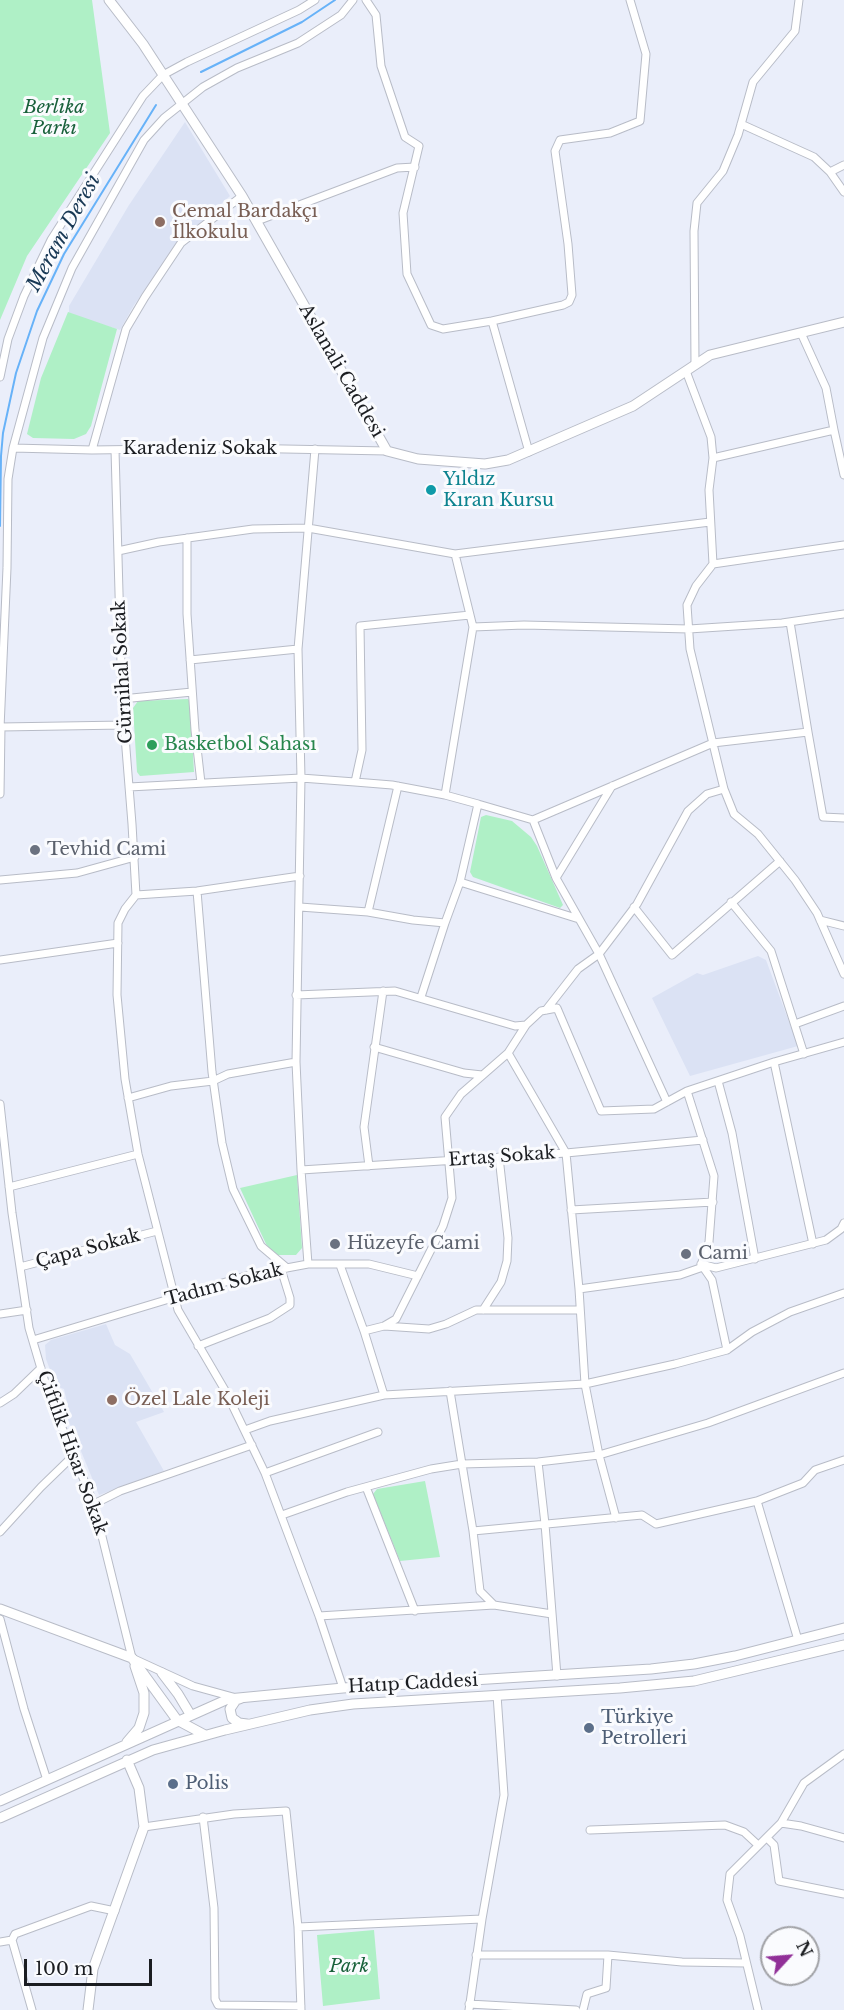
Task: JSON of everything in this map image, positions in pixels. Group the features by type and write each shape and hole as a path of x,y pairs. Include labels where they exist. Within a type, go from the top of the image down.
{"main road":[{"name":"Aslanali Caddesi","path":"110,0 143,44 242,196 387,451 418,459 485,464 508,460 633,406 710,355 844,322"},
{"path":"0,1609 132,1658 177,1720 205,1735"},
{"name":"Hatıp Caddesi","path":"0,1801 190,1714 228,1699 343,1688 557,1676 694,1664 844,1628"},
{"name":"Hatıp Caddesi","path":"0,1818 153,1750 310,1710 353,1704 694,1681 844,1645"},
{"path":"125,1744 139,1728 144,1713 144,1693 132,1658"},
{"path":"162,1673 190,1714"},
{"path":"242,1697 236,1700 230,1709 232,1718 239,1723 250,1724"},
{"path":"88,2010 93,1969 144,1827 139,1788 127,1761"}],"street":[{"path":"0,377 8,339 24,296 51,240 142,96 163,75 299,10 315,0"},
{"path":"0,794 8,479 13,448 44,338 72,268 144,140 164,118 203,87 298,42 341,15 353,0"},
{"path":"366,0 376,15 381,66 405,137 419,146 403,213 407,274 431,325 443,329 492,321 569,302 572,296 568,243 555,151 560,140 610,133 639,121 646,54 630,0"},
{"path":"695,364 694,231 697,202 723,171 741,124 753,82 795,31 799,0"},
{"path":"741,124 814,157 830,172 844,192"},
{"path":"830,172 844,165"},
{"path":"256,221 397,168 415,167"},
{"path":"92,450 126,329 182,243 242,196"},
{"path":"492,321 529,452"},
{"path":"801,333 826,388 844,475"},
{"path":"686,371 711,437 713,458 709,490 713,564 696,586 687,605 690,649 724,789 734,814 758,834 795,880 820,920 844,974"},
{"path":"713,458 834,430"},
{"name":"Karadeniz Sokak","path":"13,448 387,451"},
{"path":"308,1264 296,1062 301,778 298,649 315,449"},
{"name":"Gürnihal Sokak","path":"115,450 122,699 136,895"},
{"path":"118,551 253,529 309,528 455,554 710,522"},
{"path":"187,538 187,614 201,783"},
{"path":"713,564 844,545"},
{"path":"445,795 473,627 455,554"},
{"path":"473,627 524,625 689,629 790,622 844,614"},
{"path":"355,782 362,750 360,626 470,615"},
{"path":"790,622 823,817 844,818"},
{"path":"190,660 298,649"},
{"path":"122,699 192,692"},
{"path":"0,727 124,725"},
{"path":"129,787 301,778 355,782 399,786 445,795 533,820 713,743 808,732"},
{"path":"368,912 399,786"},
{"path":"556,878 612,786"},
{"path":"546,1010 578,969 599,954 634,907 688,811 707,794 724,789"},
{"path":"421,997 460,882 478,804"},
{"path":"533,820 556,878 599,954 667,1102"},
{"path":"0,880 77,873 135,857"},
{"path":"634,907 672,955 780,861"},
{"path":"300,876 197,891 136,895 118,923 117,995 128,1098 138,1154 177,1310 245,1430 265,1473 319,1616 343,1688"},
{"path":"460,882 579,919"},
{"path":"197,891 213,1081 222,1143 233,1189 261,1246 284,1268 290,1298 290,1305 270,1318 198,1346"},
{"path":"731,902 771,951 804,1054"},
{"path":"300,906 368,912 445,923"},
{"path":"820,920 844,926"},
{"path":"0,960 118,943"},
{"path":"369,1166 364,1127 383,991"},
{"path":"296,995 395,991 514,1026 526,1025"},
{"path":"795,1024 844,1006"},
{"path":"384,1326 396,1318 443,1226 452,1198 445,1117 461,1094 508,1053 526,1025 541,1011 557,1008 601,1111 654,1109 687,1091 844,1042"},
{"path":"374,1047 482,1076"},
{"path":"508,1053 566,1153 579,1289 585,1384 616,1518"},
{"path":"128,1098 171,1086 213,1081 228,1074 296,1062"},
{"path":"774,1062 813,1244"},
{"path":"718,1081 732,1133 755,1259"},
{"path":"579,1289 680,1275 700,1268 709,1242 714,1176 687,1091"},
{"name":"Çiftlik Hisar Sokak","path":"0,1104 1,1128 20,1267 33,1340 50,1399 94,1504 132,1658"},
{"name":"Ertaş Sokak","path":"301,1170 566,1153 703,1140"},
{"path":"9,1187 138,1154"},
{"path":"483,1310 501,1282 507,1261 508,1238 499,1157"},
{"path":"572,1210 713,1202"},
{"path":"701,1264 716,1268 813,1244 826,1240 841,1229 844,1223"},
{"name":"Çapa Sokak","path":"20,1267 157,1231"},
{"name":"Tadım Sokak","path":"33,1340 249,1275 308,1264 369,1264 418,1276"},
{"path":"701,1264 712,1280 727,1350"},
{"path":"340,1265 384,1395"},
{"path":"245,1430 270,1421 384,1395 585,1384 675,1364 727,1350 752,1332 790,1312 844,1293"},
{"path":"0,1314 27,1310"},
{"path":"364,1331 384,1326 429,1329 476,1310 580,1310"},
{"path":"0,1403 14,1394 41,1368"},
{"path":"282,1515 366,1487 431,1469 462,1464 538,1462 600,1455 708,1423 844,1373"},
{"path":"450,1391 473,1531 480,1591 494,1605"},
{"path":"265,1473 378,1432"},
{"path":"94,1504 120,1491 252,1445"},
{"path":"0,1532 41,1487 74,1456"},
{"path":"473,1531 642,1515 656,1524 757,1501 803,1483 815,1470 844,1460"},
{"path":"538,1462 557,1676"},
{"path":"366,1487 415,1611"},
{"path":"757,1501 798,1640"},
{"path":"319,1616 494,1605 552,1614"},
{"path":"0,1619 24,1709 47,1780"},
{"path":"132,1658 193,1686 242,1697"},
{"path":"497,1695 504,1795 469,2007 576,2010"},
{"path":"758,2010 741,1936 727,1900 729,1874 781,1823 804,1783 844,1754"},
{"path":"144,1827 203,1818 286,1811 298,1927 301,2008 218,2005 215,1999 214,1908 203,1818"},
{"path":"781,1823 844,1838"},
{"path":"590,1830 725,1825 744,1832 758,1845"},
{"path":"767,1838 774,1845 779,1881 844,1894"},
{"path":"32,2010 12,1940 15,1934 91,1906 115,1911"},
{"path":"298,1927 482,1919"},
{"path":"0,1942 12,1940"},
{"path":"476,1955 608,1955 682,1962 746,1963"},
{"path":"583,2010 587,1994 606,1988 608,1955"}],"shaded area":[{"name":"Cemal Bardakçı İlkokulu","path":"185,122 230,196 182,239 134,305 120,330 69,314 69,306 129,205"},
{"path":"758,956 766,960 798,1046 690,1076 652,998 697,973 703,975"},
{"name":"Özel Lale Koleji","path":"106,1324 115,1345 130,1354 164,1412 136,1422 164,1471 99,1495 67,1417 69,1411 64,1389 56,1386 46,1359 45,1345 51,1340"}],"green space":[{"name":"Berlika Parkı","path":"0,0 92,0 110,133 27,256 0,320"},
{"path":"68,312 117,329 91,426 86,434 74,439 33,438 27,434 41,378"},
{"path":"188,699 194,772 140,776 137,772 133,708 138,701"},
{"path":"486,815 512,821 531,837 563,905 560,908 473,877 470,872 481,817"},
{"path":"297,1175 302,1248 296,1255 275,1255 266,1244 240,1188"},
{"path":"425,1481 440,1557 400,1561 373,1494 377,1489"},
{"name":"Park","path":"374,1930 380,1999 323,2006 317,1935"}],"waterway":[{"name":"Meram Deresi","path":"201,72 302,22 335,0"},
{"name":"Meram Deresi","path":"0,526 3,433 16,373 37,311 64,254 156,105"}],"place":[{"name":"Cemal Bardakçı İlkokulu","path":"160,222"},
{"name":"Yıldız Kıran Kursu","path":"431,490"},
{"name":"Basketbol Sahası","path":"152,745"},
{"name":"Tevhid Cami","path":"35,850"},
{"name":"Hüzeyfe Cami","path":"335,1244"},
{"name":"Cami","path":"686,1254"},
{"name":"Özel Lale Koleji","path":"112,1400"},
{"name":"Türkiye Petrolleri","path":"589,1728"},
{"name":"Polis","path":"173,1784"}]}
